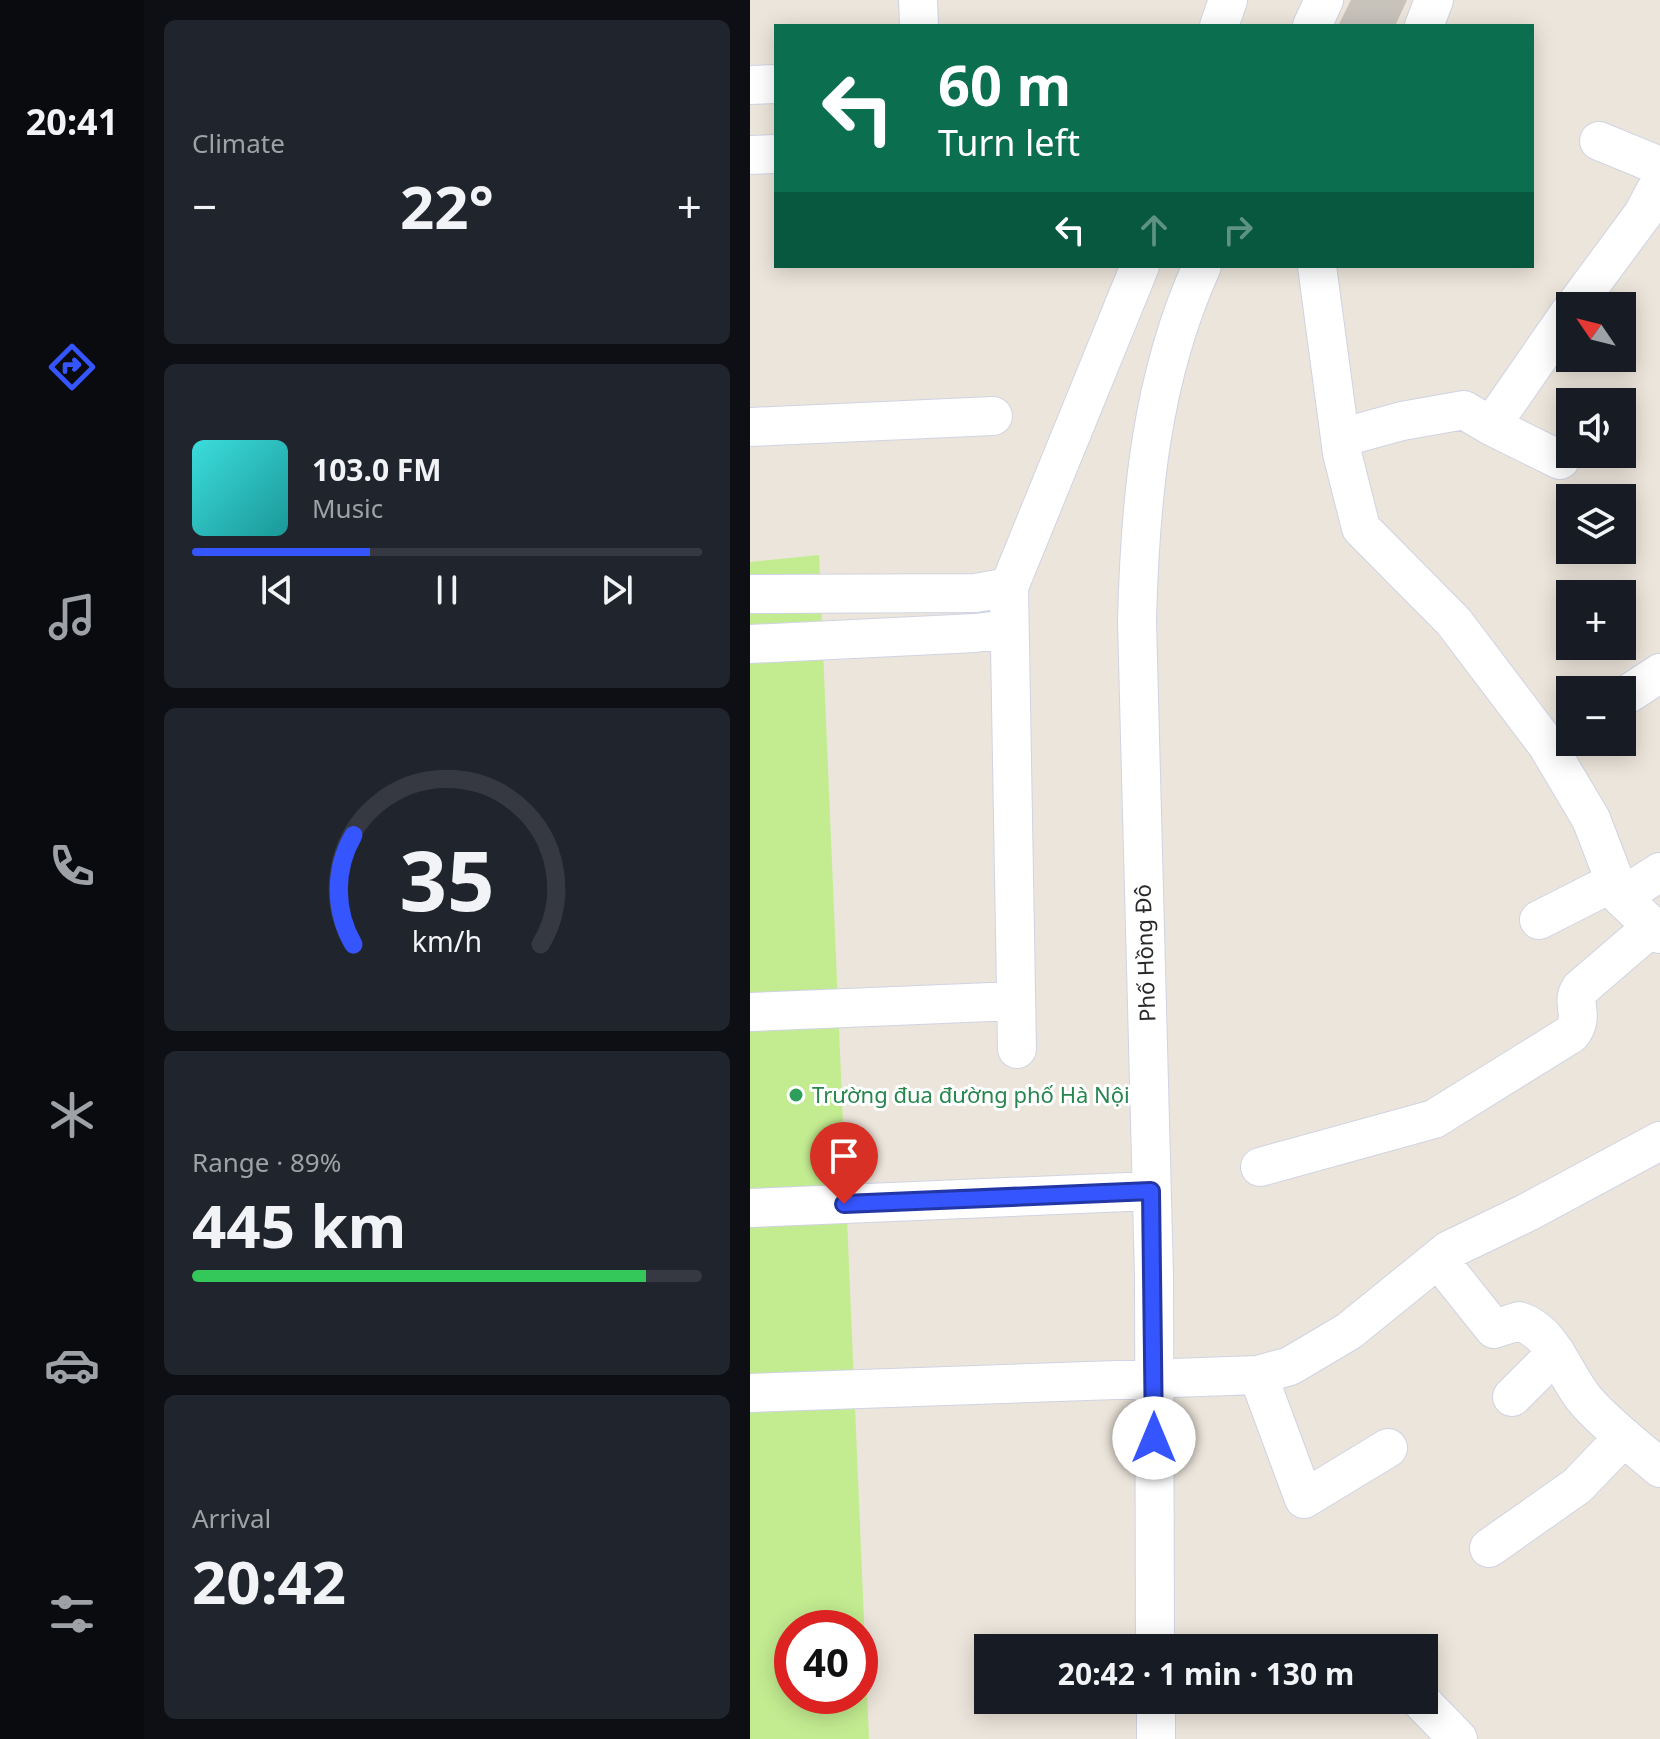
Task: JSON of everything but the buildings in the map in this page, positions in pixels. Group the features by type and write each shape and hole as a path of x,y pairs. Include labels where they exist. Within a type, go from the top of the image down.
{"street":[{"path":"918,0 919,24"},
{"path":"1220,24 1228,0"},
{"path":"1313,24 1324,0"},
{"path":"1425,24 1434,0"},
{"path":"750,85 774,84"},
{"path":"1599,141 1660,166"},
{"path":"750,155 774,154"},
{"path":"1585,292 1643,214 1660,182"},
{"path":"1017,1049 1009,587 1139,268"},
{"name":"Phố Hồng Đô","path":"1155,1634 1151,1191 1139,770 1139,531 1148,456 1167,366 1201,268"},
{"path":"1317,268 1340,438 1361,528 1454,622 1556,735"},
{"path":"1491,426 1556,332"},
{"path":"1340,438 1402,421 1464,410 1556,458"},
{"path":"750,427 993,416"},
{"path":"750,594 976,593 1009,587"},
{"path":"750,644 1008,629"},
{"path":"1636,689 1660,673"},
{"path":"1260,1167 1434,1119 1571,1034 1580,1020 1576,995 1580,989 1656,931 1618,889 1566,756"},
{"path":"1539,920 1660,872"},
{"path":"750,1012 1015,1001"},
{"path":"750,1393 1258,1375 1290,1366 1349,1331 1449,1250 1528,1212 1660,1141"},
{"path":"750,1208 1151,1191"},
{"path":"1438,1259 1494,1329 1511,1322 1526,1323 1556,1353 1584,1398 1660,1468"},
{"path":"1512,1397 1556,1353"},
{"path":"1258,1375 1304,1499 1388,1448"},
{"path":"1489,1548 1577,1486 1624,1437"},
{"path":"1156,1714 1156,1739"},
{"path":"1434,1714 1458,1739"}],"green space":[{"name":"Trường đua đường phố Hà Nội","path":"819,555 864,1610 774,1610 774,1714 868,1714 869,1739 750,1739 750,562"}],"place":[{"name":"Trường đua đường phố Hà Nội","path":"796,1095"}],"route":[{"path":"844,1204 1151,1191 1154,1438"}]}
